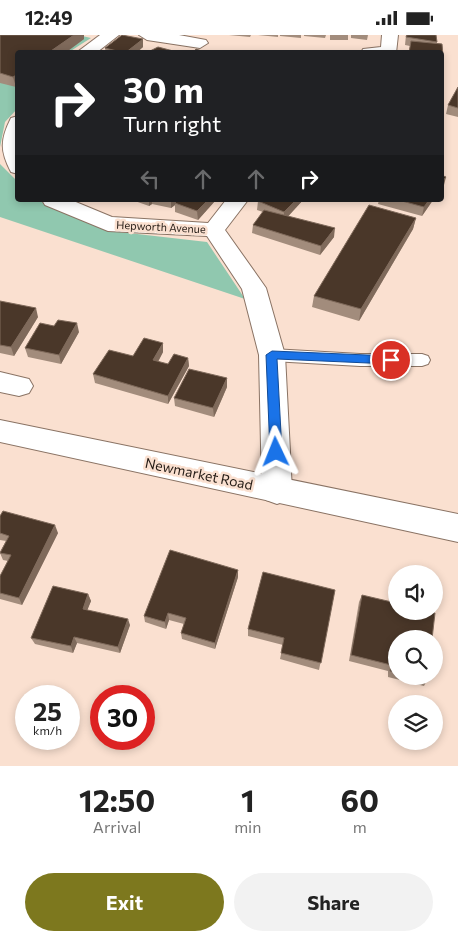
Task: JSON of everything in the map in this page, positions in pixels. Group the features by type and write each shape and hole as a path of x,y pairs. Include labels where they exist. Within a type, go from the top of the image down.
{"street":[{"path":"88,50 111,35"},
{"path":"147,35 200,43"},
{"path":"389,50 390,35"},
{"path":"15,128 6,151 15,164"},
{"name":"Hepworth Avenue","path":"58,202 108,224 214,230"},
{"path":"235,202 214,230 254,287 272,355 277,491"},
{"name":"Newmarket Road","path":"0,431 458,528"}],"lane":[{"path":"272,355 360,360 422,359"}],"green space":[{"path":"0,35 78,35 91,38 72,50 15,50 15,111 5,122 0,147"},
{"path":"0,164 15,179 15,202 42,202 111,231 207,242 245,299 0,217"}],"building":[{"path":"0,35 74,35 52,50 15,50 15,76 13,77 0,73"},
{"path":"122,35 143,39 129,50 105,48"},
{"path":"407,35 436,35 437,42 406,37"},
{"path":"411,41 442,44 442,50 410,50"},
{"path":"158,47 170,50 152,50"},
{"path":"458,87 458,108 448,105"},
{"path":"176,202 206,202 197,211"},
{"path":"260,202 294,202 284,212"},
{"path":"405,202 428,202 424,207"},
{"path":"369,205 416,218 361,309 314,296"},
{"path":"264,210 335,228 321,246 253,225"},
{"path":"0,301 36,308 11,347 0,345"},
{"path":"58,320 77,323 59,355 25,348 40,323 54,326"},
{"path":"144,338 163,343 153,360 168,364 174,354 188,358 168,396 93,374 109,350 133,356"},
{"path":"189,369 227,378 213,408 174,398"},
{"path":"3,511 55,525 19,598 0,593 0,576 11,555 0,553 9,536 0,533 0,516"},
{"path":"170,550 238,570 215,643 181,633 186,618 168,613 165,622 144,616"},
{"path":"263,572 335,590 321,663 281,653 284,638 248,629"},
{"path":"53,586 88,594 83,609 128,619 118,647 74,637 71,646 31,638"},
{"path":"362,595 388,601 388,620 434,620 433,630 388,630 388,664 351,655"}],"route":[{"path":"276,452 272,355 391,360"}]}
